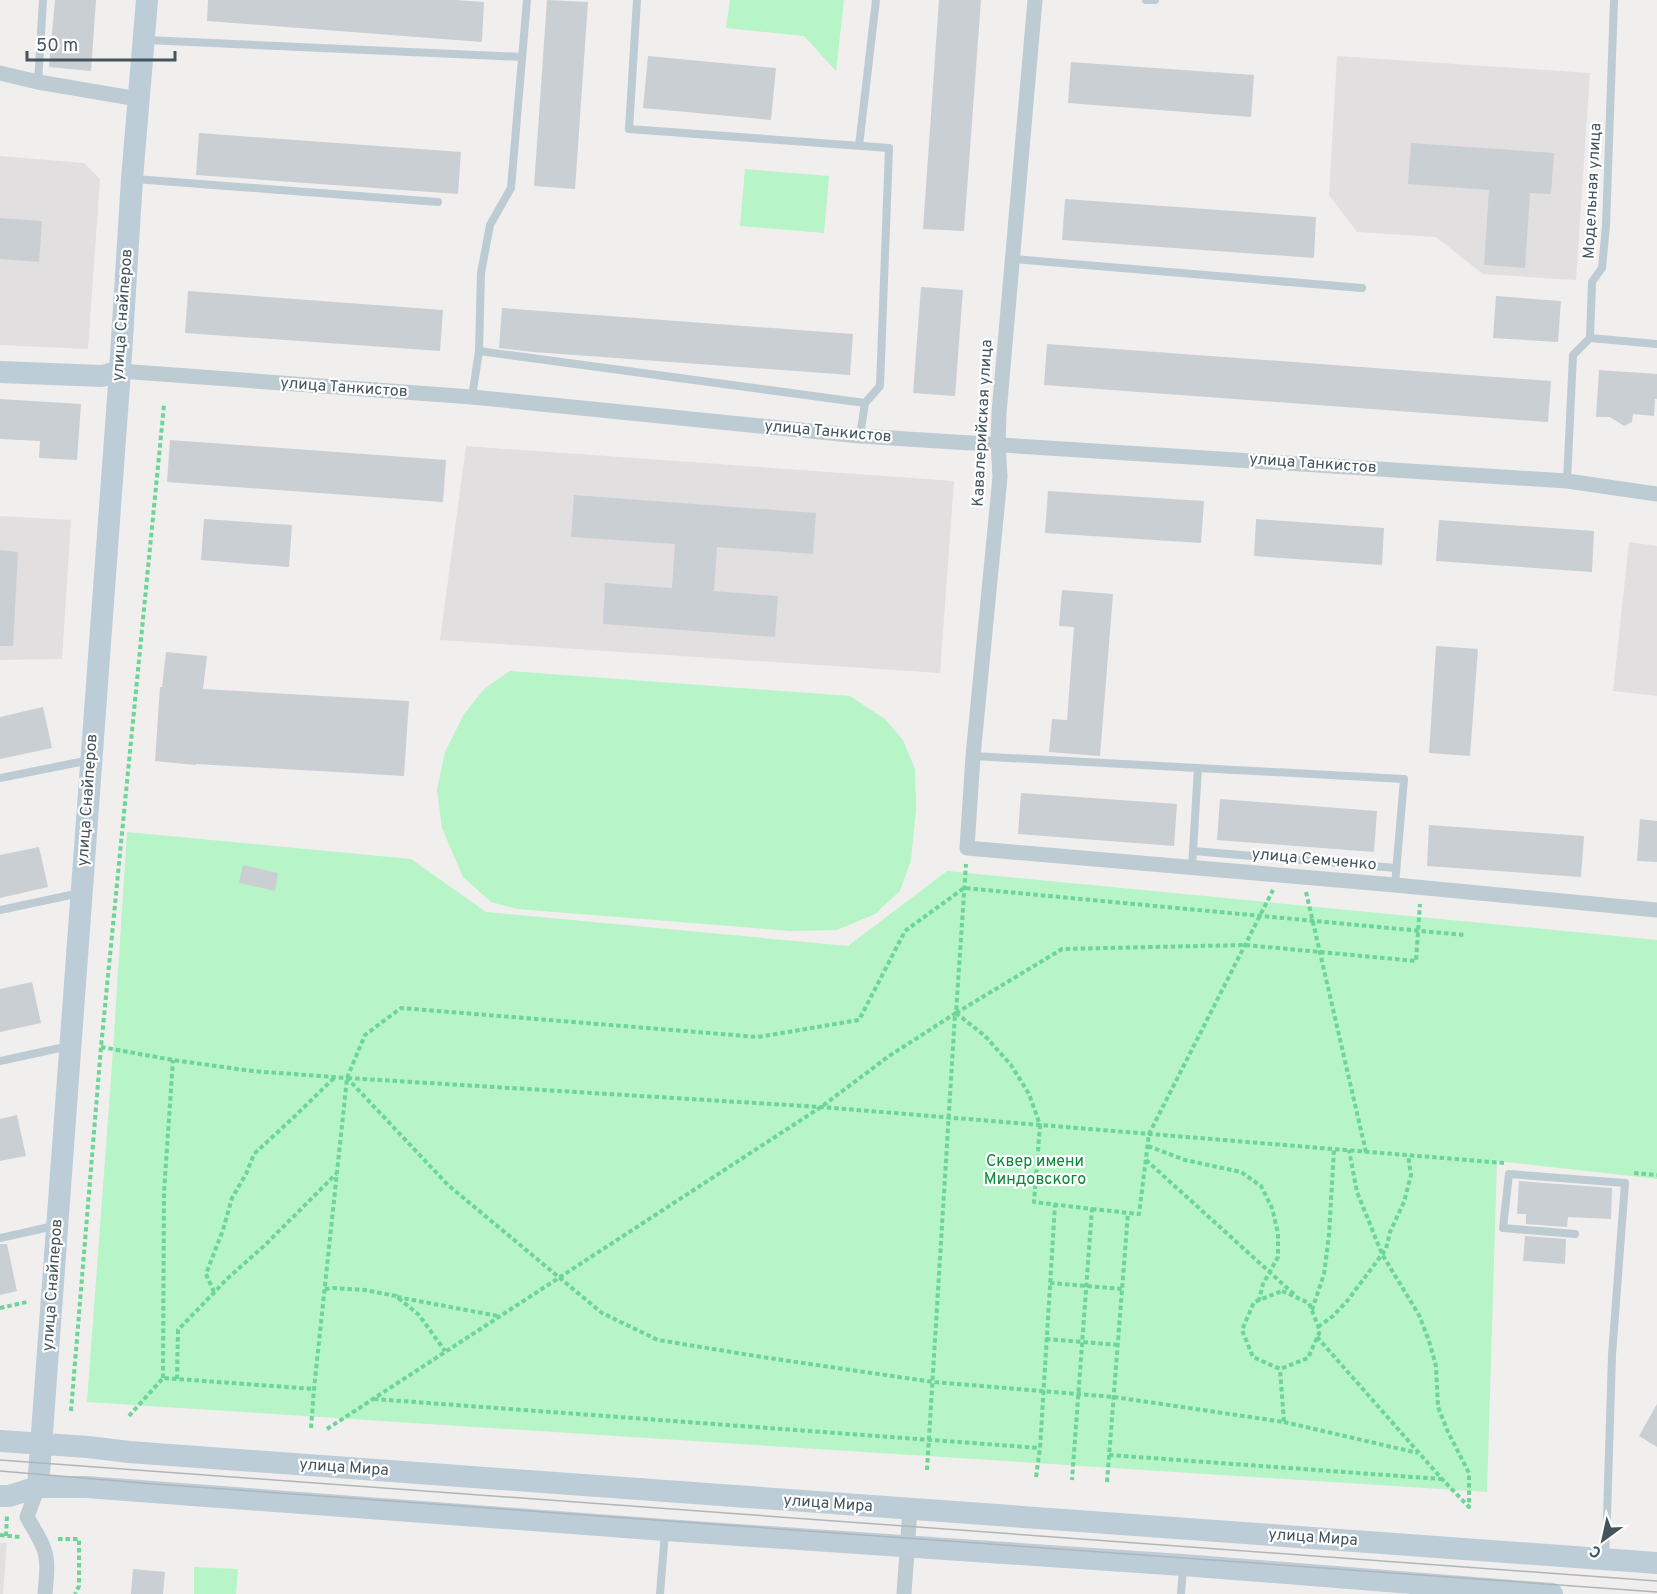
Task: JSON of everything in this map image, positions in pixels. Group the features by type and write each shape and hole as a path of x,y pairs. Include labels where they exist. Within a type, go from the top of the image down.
{"main road":[{"name":"улица Снайперов","path":"38,1487 132,179 147,0"},
{"name":"улица Танкистов","path":"0,372 102,376 120,370"},
{"name":"улица Мира","path":"0,1441 1657,1563"},
{"path":"4,1502 9,1496 38,1487 86,1487 665,1530 1183,1565 1472,1591 1552,1594"}],"street":[{"name":"Кавалерийская улица","path":"967,848 1000,477 999,413 1035,0"},
{"path":"0,73 38,82 138,99"},
{"name":"улица Танкистов","path":"120,370 472,397 860,435 1567,481 1657,494"},
{"name":"улица Семченко","path":"967,848 1657,910"},
{"name":"улица Снайперов","path":"38,1487 27,1517 44,1548 47,1568 45,1594"},
{"path":"904,1594 910,1509"}],"lane":[{"path":"38,82 43,0"},
{"path":"472,397 479,351 481,273 490,225 510,188 527,0"},
{"path":"637,0 628,129 889,148 880,386 865,403 860,435"},
{"path":"859,146 876,0"},
{"path":"1146,0 1155,0"},
{"name":"Модельная улица","path":"1590,338 1592,282 1602,268 1606,226 1614,0"},
{"path":"144,39 522,57"},
{"path":"132,179 438,202"},
{"path":"1012,259 1362,288"},
{"path":"1567,481 1573,356 1590,338 1657,344"},
{"path":"479,351 865,403"},
{"path":"974,756 1404,779 1395,885"},
{"path":"0,778 91,760"},
{"path":"1192,867 1198,768"},
{"path":"1193,850 1396,868"},
{"path":"0,910 81,893"},
{"path":"0,1061 70,1046"},
{"path":"1575,1234 1503,1228 1509,1174 1625,1183 1612,1355 1604,1559"},
{"path":"0,1238 57,1225"},
{"path":"660,1594 665,1530"},
{"path":"1180,1594 1183,1565"}],"path":[{"path":"71,1411 101,1047 164,405"},
{"path":"927,1470 967,848"},
{"path":"956,1013 985,1036 1011,1065 1029,1094 1040,1125 1034,1202 1139,1214 1149,1134 1276,884"},
{"path":"1304,886 1366,1152"},
{"path":"311,1428 347,1078 365,1035 401,1008 758,1037 858,1020 905,931 964,888 1464,935"},
{"path":"327,1429 820,1107 889,1056 1062,949 1245,945 1416,961 1420,897"},
{"path":"101,1047 252,1071 820,1107 1515,1164"},
{"path":"129,1416 163,1378 165,1192 173,1060"},
{"path":"214,1292 206,1274 223,1230 232,1198 254,1154 334,1077"},
{"path":"347,1078 448,1185 602,1313 658,1340 933,1382 1114,1397 1284,1422 1420,1454"},
{"path":"1148,1146 1185,1160 1241,1172 1261,1186 1272,1208 1278,1233 1278,1257 1263,1284 1259,1300"},
{"path":"1312,1310 1324,1274 1335,1149"},
{"path":"1317,1337 1469,1507 1469,1473 1438,1407 1436,1366 1429,1341 1419,1315 1382,1254 1357,1192 1349,1150"},
{"path":"1318,1327 1333,1316 1348,1300 1386,1249 1390,1232 1404,1202 1410,1175 1408,1155"},
{"path":"1146,1160 1299,1299"},
{"path":"177,1379 178,1330 337,1173"},
{"path":"1633,1173 1657,1175"},
{"path":"1036,1477 1040,1448 1055,1205"},
{"path":"1072,1480 1092,1209"},
{"path":"1107,1482 1128,1213"},
{"path":"1050,1283 1123,1289"},
{"path":"325,1289 365,1290 498,1316"},
{"path":"1282,1291 1309,1303 1312,1310 1320,1330 1308,1358 1281,1369 1253,1357 1242,1329 1254,1302 1282,1291"},
{"path":"396,1296 419,1315 445,1351"},
{"path":"0,1308 27,1302"},
{"path":"1046,1339 1119,1345"},
{"path":"1281,1369 1284,1422"},
{"path":"163,1378 314,1389"},
{"path":"373,1399 1040,1448"},
{"path":"1109,1455 1442,1479"},
{"path":"0,1535 6,1536 4,1502"},
{"path":"75,1594 79,1586 80,1539"}],"shaded area":[{"path":"1337,56 1590,73 1576,280 1483,274 1436,237 1357,232 1329,195"},
{"path":"0,156 84,163 100,179 88,349 0,345"},
{"path":"466,446 954,481 940,673 440,640"},
{"path":"0,516 71,520 62,659 0,660"},
{"path":"1629,542 1657,546 1657,696 1613,691"},
{"path":"0,1543 7,1543 3,1594 0,1594"}],"green space":[{"path":"730,0 844,0 836,71 804,36 726,28"},
{"path":"745,169 829,176 824,233 740,226"},
{"path":"510,671 850,696 885,719 903,740 915,769 916,809 911,860 900,891 875,914 837,930 791,931 518,909 491,902 463,877 442,828 437,790 445,752 464,714 485,688"},
{"name":"Сквер имени Миндовского","path":"127,832 411,859 486,912 848,946 947,871 1657,940 1657,1179 1497,1161 1487,1492 87,1402"},
{"path":"194,1567 238,1569 236,1594 194,1594"}],"building":[{"path":"55,0 96,0 91,71 49,67"},
{"path":"208,0 484,2 482,42 207,21"},
{"path":"547,0 588,2 575,189 534,186"},
{"path":"939,0 981,0 964,231 923,229"},
{"path":"648,56 776,68 771,120 643,108"},
{"path":"1071,62 1254,75 1251,117 1068,103"},
{"path":"199,133 461,152 458,194 196,175"},
{"path":"1411,143 1554,153 1551,194 1530,193 1525,268 1484,265 1489,190 1408,184"},
{"path":"1065,199 1316,217 1314,258 1062,240"},
{"path":"0,218 42,221 39,262 0,259"},
{"path":"921,287 963,290 955,396 913,393"},
{"path":"188,291 443,310 440,351 185,333"},
{"path":"1496,296 1561,301 1558,342 1493,338"},
{"path":"502,308 853,334 850,375 499,348"},
{"path":"1047,344 1551,381 1548,422 1044,385"},
{"path":"1599,370 1657,374 1654,416 1633,414 1632,422 1624,426 1610,417 1596,417"},
{"path":"0,399 81,404 77,460 39,458 40,441 0,439"},
{"path":"170,440 446,460 443,502 167,482"},
{"path":"1048,491 1204,501 1201,543 1045,533"},
{"path":"574,495 816,513 813,554 717,547 714,591 778,596 775,637 603,624 605,583 672,588 675,544 571,537"},
{"path":"204,519 292,525 289,567 201,560"},
{"path":"1256,519 1384,528 1382,565 1254,556"},
{"path":"1439,520 1594,531 1592,572 1436,561"},
{"path":"0,550 18,552 13,646 0,646"},
{"path":"1062,590 1113,594 1100,756 1049,752 1052,719 1067,720 1074,627 1059,626"},
{"path":"1436,646 1478,649 1470,756 1429,753"},
{"path":"166,652 207,656 203,689 409,701 404,776 155,761 160,687 162,687"},
{"path":"43,707 52,748 0,759 0,717"},
{"path":"1021,793 1177,804 1174,846 1018,834"},
{"path":"1220,799 1377,811 1374,852 1217,840"},
{"path":"1640,819 1657,821 1657,862 1637,861"},
{"path":"1429,825 1584,836 1581,877 1427,866"},
{"path":"39,847 48,887 0,898 0,855"},
{"path":"243,865 278,873 275,891 239,883"},
{"path":"32,982 41,1023 0,1032 0,989"},
{"path":"17,1115 26,1156 0,1161 0,1119"},
{"path":"1519,1181 1612,1188 1611,1219 1568,1217 1567,1227 1526,1224 1526,1214 1517,1214"},
{"path":"1525,1236 1566,1239 1565,1264 1523,1261"},
{"path":"0,1244 7,1244 17,1291 0,1295"},
{"path":"1657,1404 1657,1447 1639,1436"},
{"path":"133,1569 165,1572 163,1594 131,1594"}],"tram line":[{"path":"0,1460 1657,1581"},
{"path":"0,1471 1657,1592"}]}
